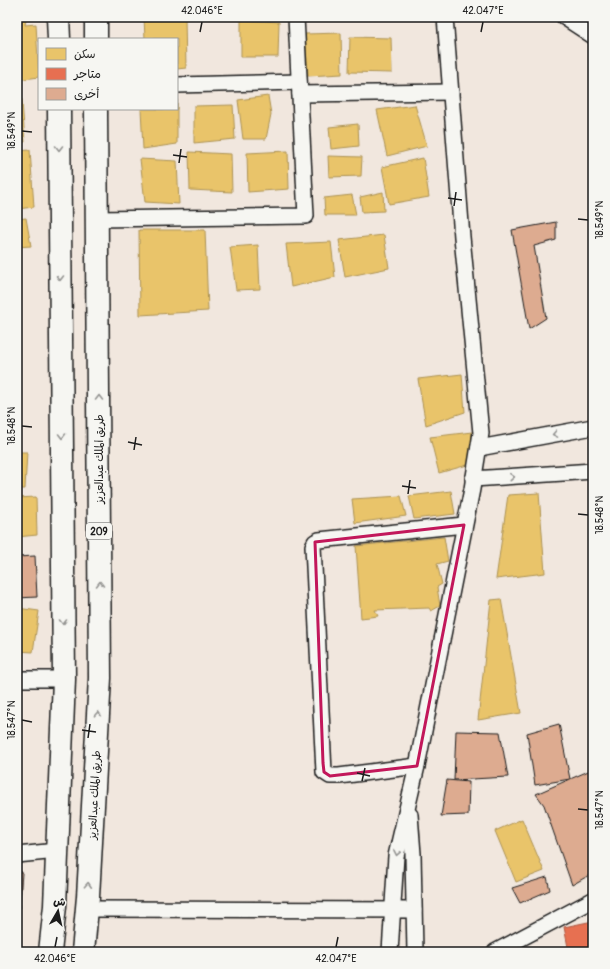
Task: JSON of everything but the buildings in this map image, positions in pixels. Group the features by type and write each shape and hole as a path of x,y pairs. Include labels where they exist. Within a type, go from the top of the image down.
{"main road":[{"path":"58,17 58,38"},
{"path":"96,17 96,38"},
{"path":"50,952 57,851 64,679 59,110"},
{"name":"طريق الملك عبدالعزيز","path":"83,952 87,909 100,678 96,110"}],"street":[{"path":"97,219 306,216 296,17"},
{"path":"390,952 396,856 417,766 481,433 462,237 445,17"},
{"path":"564,17 593,36"},
{"path":"178,85 450,92"},
{"path":"479,448 593,427"},
{"path":"473,479 593,471"},
{"path":"417,766 339,776 330,776 324,772 313,546 319,540 464,525"},
{"path":"17,679 64,679"},
{"path":"409,802 413,854 415,952"},
{"path":"17,855 57,851"},
{"path":"495,952 593,900"},
{"path":"87,909 414,910"}],"highlighted area":[{"path":"464,525 417,766 330,776 324,772 323,763 315,542"}]}
